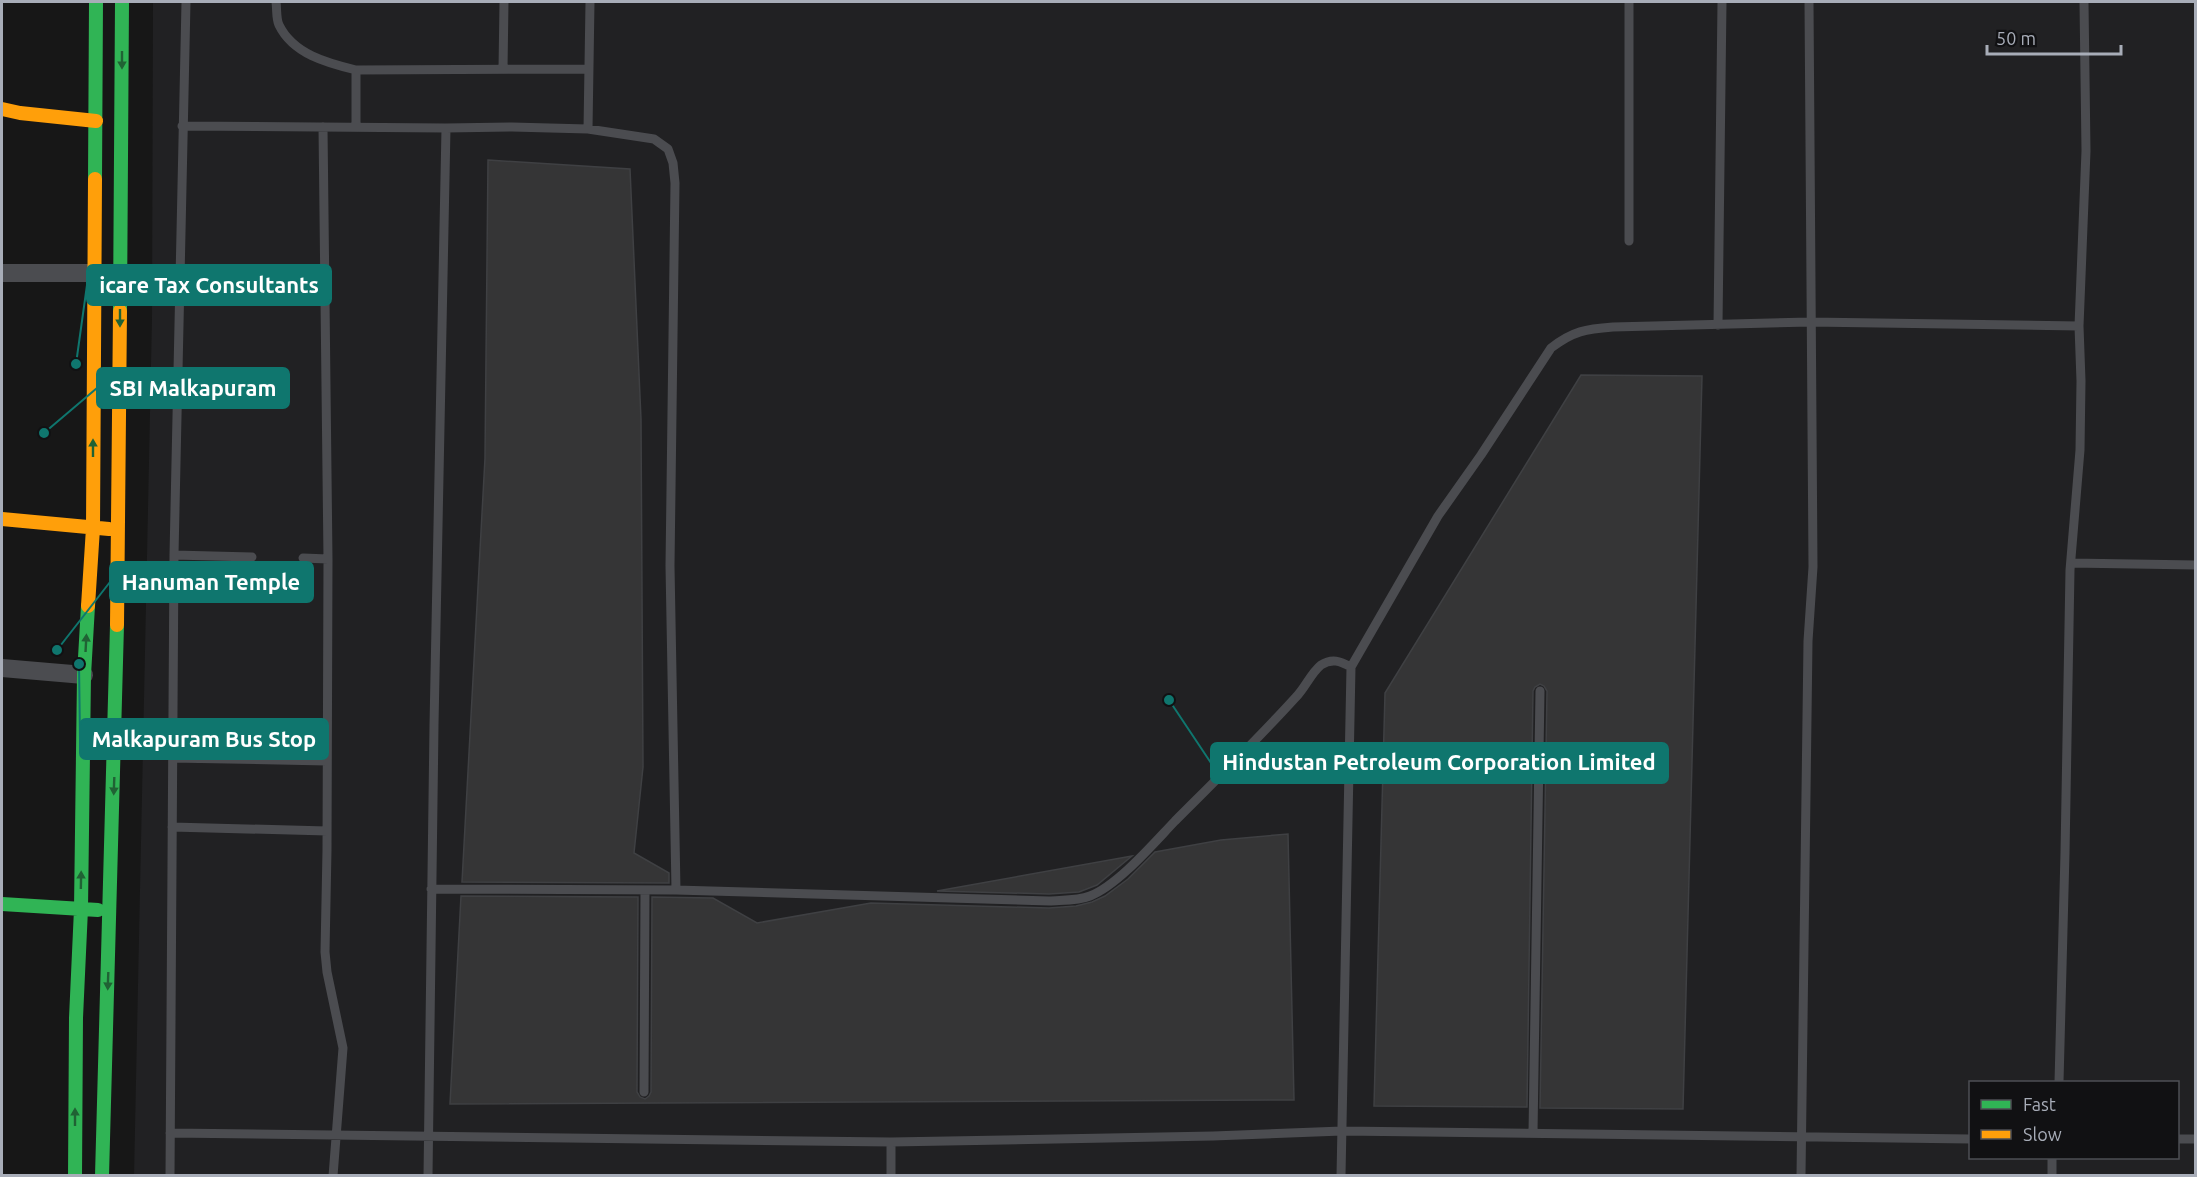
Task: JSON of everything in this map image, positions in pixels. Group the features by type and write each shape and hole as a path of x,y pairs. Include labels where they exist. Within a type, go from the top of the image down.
{"main road":[{"path":"75,1176 76,1018 81,909 84,675 93,528 96,2"},
{"path":"102,1176 117,680 122,2"},
{"path":"2,109 96,121"},
{"path":"2,519 118,529"},
{"path":"2,904 111,910"}],"street":[{"path":"2,273 95,273"},
{"path":"2,668 84,675"}],"lane":[{"path":"170,1176 174,555 186,2"},
{"path":"276,2 278,23 289,41 326,62 356,70 589,69"},
{"path":"503,69 504,2"},
{"path":"588,129 590,2"},
{"path":"1629,2 1629,241"},
{"path":"1718,325 1722,2"},
{"path":"1801,1176 1808,641 1813,567 1809,2"},
{"path":"2059,1081 2071,563 2080,450 2079,326 2085,151 2084,2"},
{"path":"356,70 356,128"},
{"path":"182,126 588,129 654,139 668,149 673,163 675,183 670,566 676,890"},
{"path":"323,127 328,559 325,952 343,1048 333,1176"},
{"path":"428,1176 431,890 446,128"},
{"path":"1341,1176 1351,667 1438,516 1551,348 1566,336 1583,330 1612,327 1810,322 2079,326"},
{"path":"174,555 252,557"},
{"path":"303,558 328,559"},
{"path":"2071,563 2196,566"},
{"path":"431,890 676,890 1049,901 1089,896 1112,882 1140,857 1242,755 1297,696 1320,666 1331,660 1351,667"},
{"path":"1533,1133 1540,691"},
{"path":"173,758 327,761"},
{"path":"172,827 327,831"},
{"path":"644,1092 645,890"},
{"path":"170,1133 891,1142 1190,1137 1342,1131 1969,1139"},
{"path":"2179,1139 2196,1139"},
{"path":"891,1142 891,1176"},
{"path":"2052,1159 2052,1176"}],"shaded area":[{"path":"153,2 2195,2 2195,1175 134,1176 152,317"}],"building":[{"path":"488,160 630,169 641,419 643,767 634,853 669,873 669,883 462,882 485,458"},
{"path":"1581,375 1702,376 1683,1109 1540,1108 1547,691 1540,684 1533,691 1527,1107 1374,1106 1385,693"},
{"path":"1288,834 1294,1100 450,1104 461,896 638,897 637,1092 645,1099 651,1092 652,897 713,898 757,923 871,903 1049,908 1076,906 1105,896 1128,879 1155,852 1221,840"},
{"path":"1132,856 1097,885 1079,892 1049,894 937,891"}],"traffic: fast":[{"path":"95,179 96,2"},
{"path":"120,311 122,2"},
{"path":"75,1176 76,1018 81,909 84,675 88,606"},
{"path":"102,1176 117,625"},
{"path":"2,904 98,910"}],"traffic: slow":[{"path":"2,109 96,121"},
{"path":"88,606 93,528 95,179"},
{"path":"117,625 120,311"},
{"path":"2,519 109,529"}],"place":[{"name":"icare Tax Consultants","path":"76,364"},
{"name":"SBI Malkapuram","path":"44,433"},
{"name":"Hanuman Temple","path":"57,650"},
{"name":"Malkapuram Bus Stop","path":"79,664"},
{"name":"Hindustan Petroleum Corporation Limited","path":"1169,700"}]}
